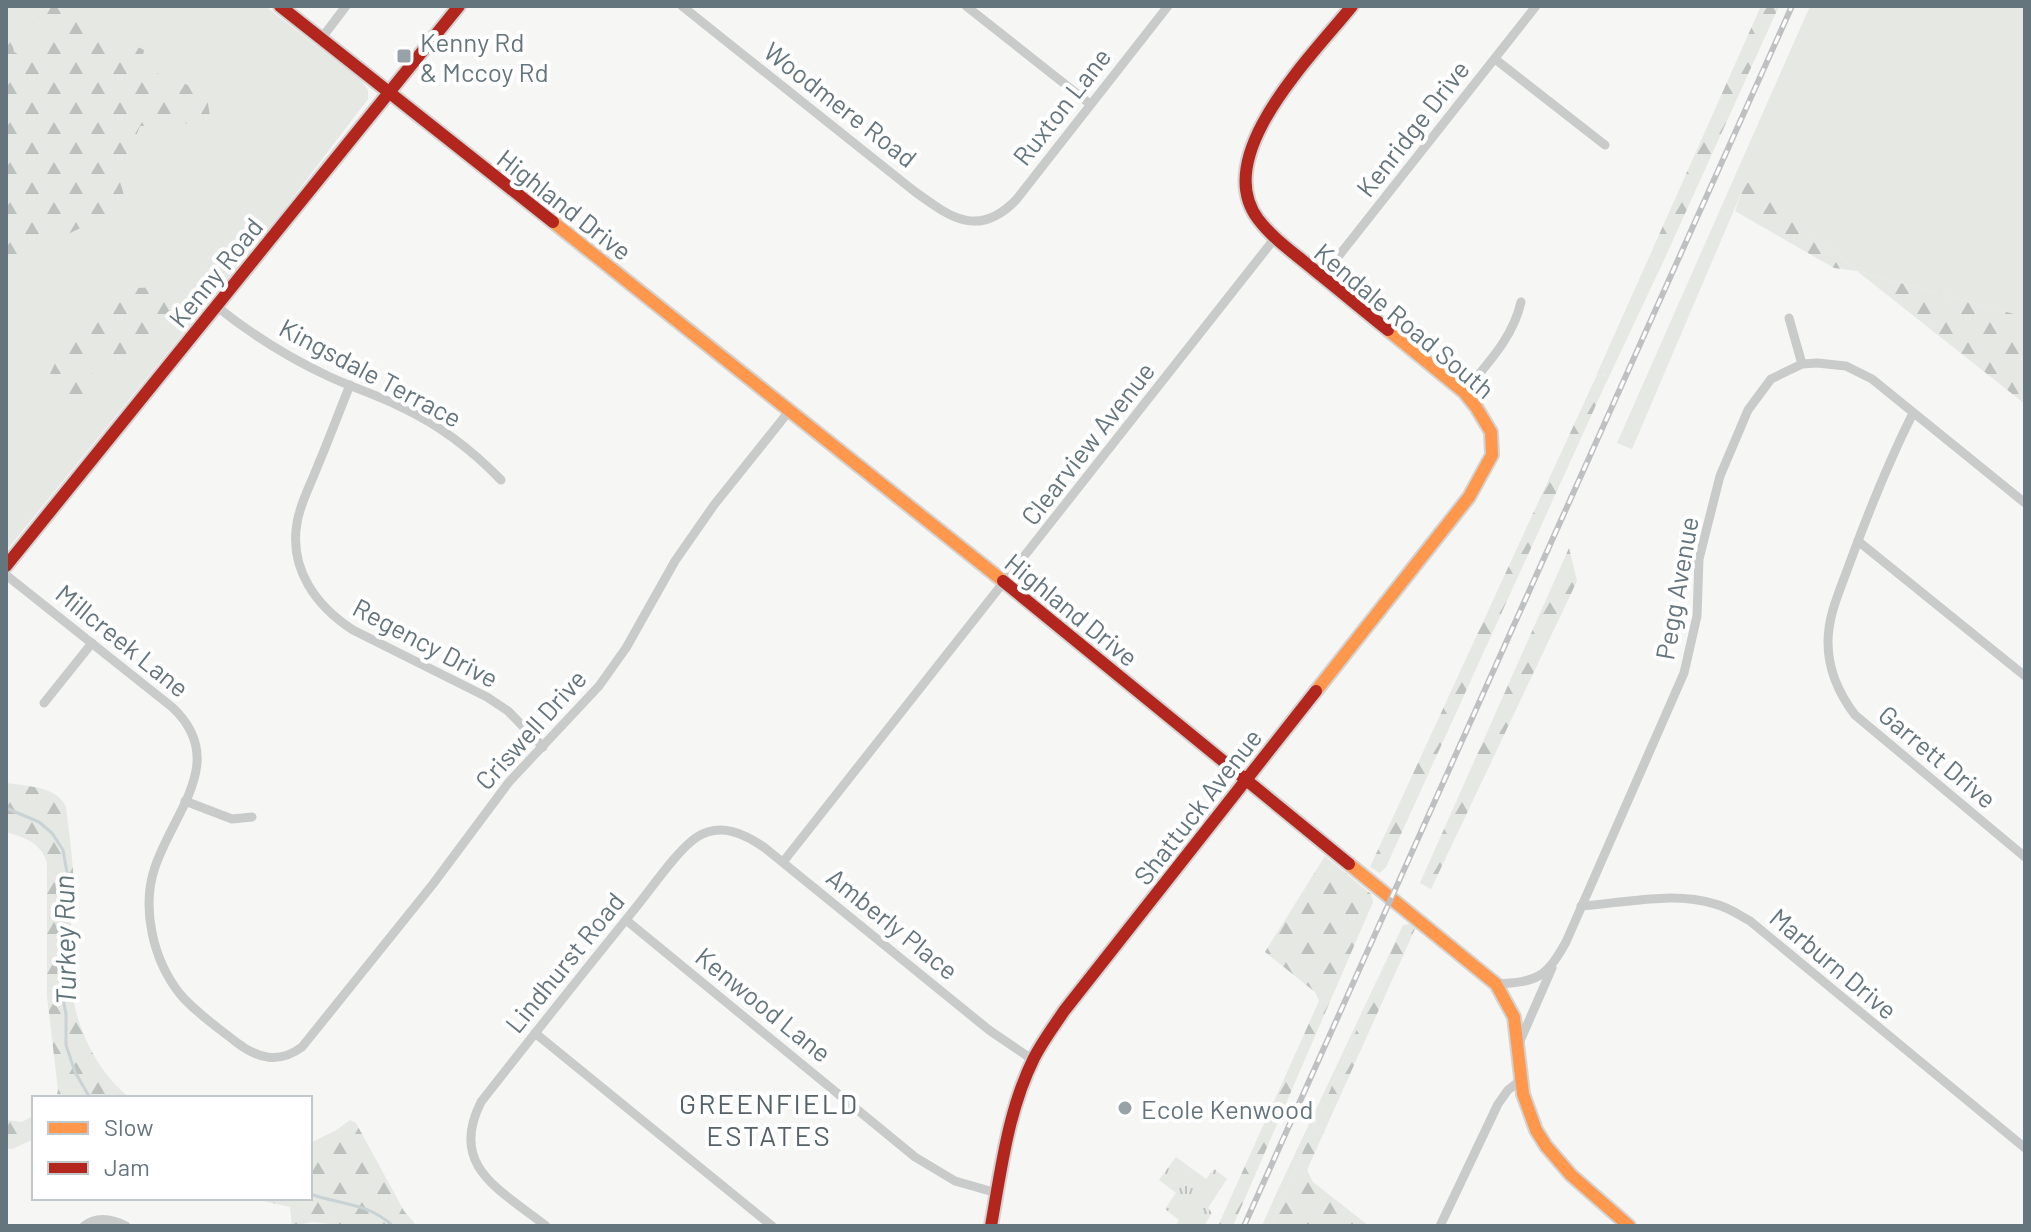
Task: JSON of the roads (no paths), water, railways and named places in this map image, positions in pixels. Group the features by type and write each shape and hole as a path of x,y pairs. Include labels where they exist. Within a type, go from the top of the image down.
{"street":[{"name":"Highland Drive","path":"280,6 1005,582 1496,984 1514,1010 1528,1113 1555,1159 1629,1226"},
{"path":"321,39 346,6"},
{"name":"Kenny Road","path":"6,566 459,6"},
{"name":"Woodmere Road","path":"682,6 949,216 980,222"},
{"path":"966,6 1090,104"},
{"name":"Ruxton Lane","path":"980,222 1016,200 1168,6"},
{"name":"Kendale Road South","path":"1352,6 1267,114 1248,149 1244,167 1248,199 1260,222 1275,238 1464,392 1484,414 1493,442"},
{"name":"Kenridge Drive","path":"1322,277 1536,6"},
{"path":"1495,59 1605,145"},
{"name":"Clearview Avenue","path":"783,862 1275,238"},
{"path":"1464,392 1506,340 1517,322 1521,302"},
{"name":"Kingsdale Terrace","path":"216,306 258,338 310,367 434,425 477,455 501,480"},
{"path":"1789,318 1802,364 1846,366 1872,379 2025,503"},
{"name":"Pegg Avenue","path":"1520,1041 1684,673 1697,616 1699,559 1720,476 1748,410 1771,379 1802,364"},
{"name":"Regency Drive","path":"350,385 297,523 301,572 313,596 332,617 353,630 487,697 508,711 543,747"},
{"name":"Criswell Drive","path":"281,1058 302,1047 433,884 509,782 599,686 626,648 675,561 714,505 790,410"},
{"path":"1913,413 1875,493 1858,541 2025,676"},
{"name":"Shattuck Avenue","path":"991,1226 1007,1140 1033,1060 1073,998 1469,497 1486,472 1493,442"},
{"name":"Garrett Drive","path":"1858,541 1830,621 1829,658 1847,705 1866,726 2025,857"},
{"name":"Millcreek Lane","path":"6,575 172,707 191,728 196,740 198,765 154,869 150,913 152,936 163,965 181,995 243,1048 262,1057 281,1058"},
{"path":"44,703 92,643"},
{"path":"185,801 232,819 252,817"},
{"name":"Amberly Place","path":"721,830 745,834 783,862 989,1030 1033,1060"},
{"name":"Lindhurst Road","path":"546,1226 488,1180 475,1164 469,1144 471,1122 481,1102 685,848 697,837 721,830"},
{"name":"Marburn Drive","path":"1581,906 1680,899 1702,901 1729,909 1750,921 2025,1148"},
{"name":"Kenwood Lane","path":"626,920 925,1164 955,1181 997,1193"},
{"path":"1496,984 1535,978 1552,968"},
{"path":"535,1033 772,1226"},
{"path":"1440,1226 1498,1104 1508,1090 1522,1079"},
{"path":"84,1226 104,1219 126,1226"}],"waterway":[{"name":"Turkey Run","path":"6,808 39,822 52,833 63,850 68,878 62,932 61,989 66,1014 66,1045 75,1072 89,1096"},
{"name":"Turkey Run","path":"312,1195 363,1208 393,1226"}],"railway":[{"path":"1244,1226 1792,6"}],"place":[{"name":"Kenny Rd & Mccoy Rd","path":"404,56"},
{"name":"Ecole Kenwood","path":"1125,1108"}],"district":[{"name":"GREENFIELD ESTATES","path":"769,1119"}]}
